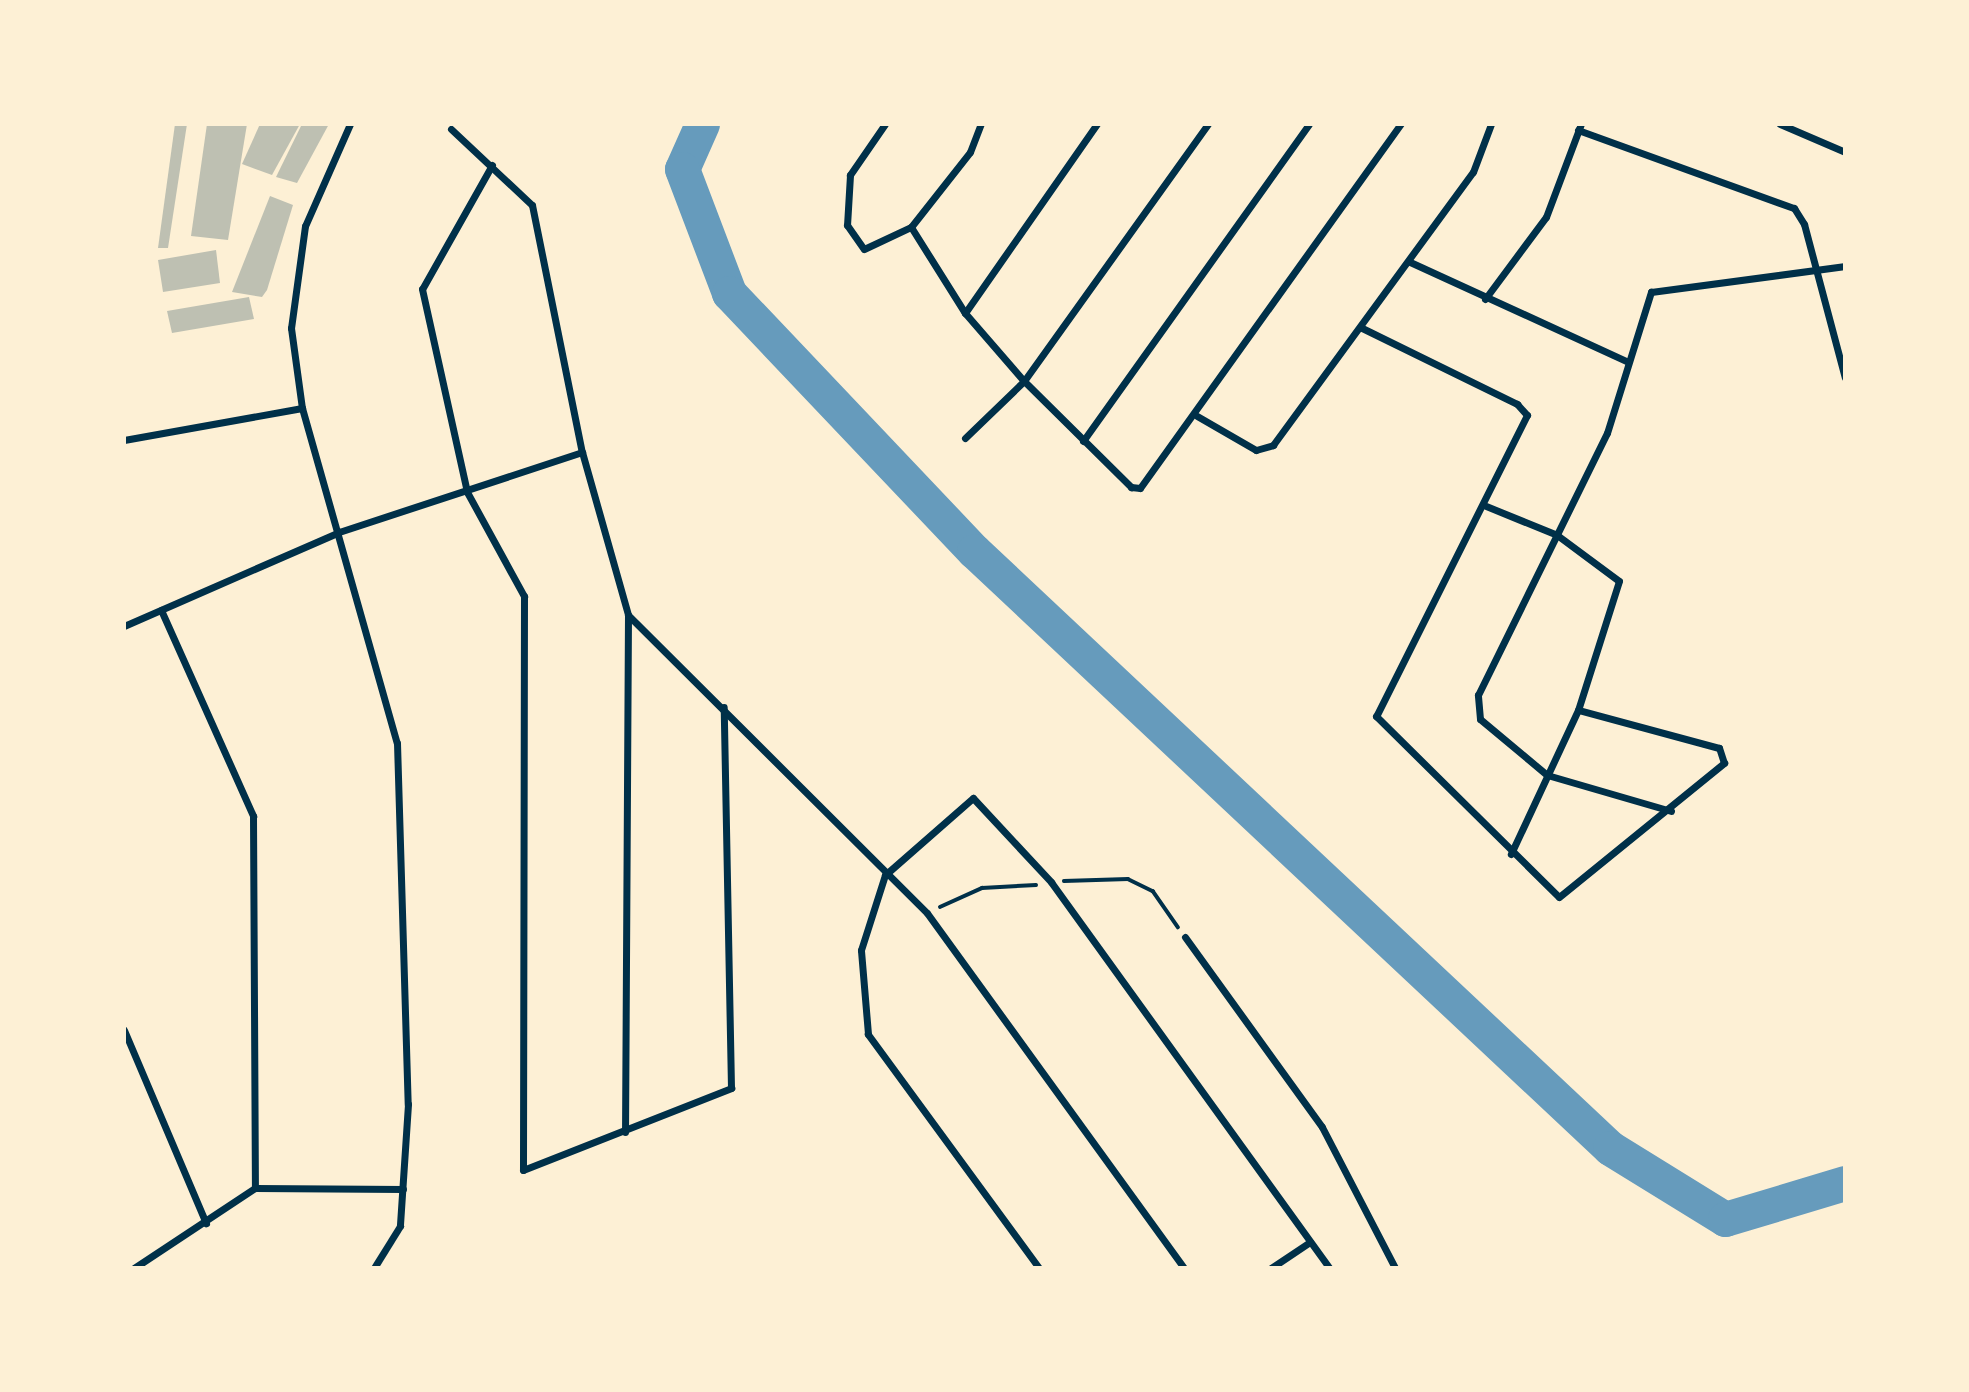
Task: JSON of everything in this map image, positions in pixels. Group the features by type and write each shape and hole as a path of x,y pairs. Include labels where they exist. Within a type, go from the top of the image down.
{"street":[{"path":"350,124 305,226 291,328 302,408 397,743 408,1104 400,1226 374,1268"},
{"path":"885,124 850,175 847,225 864,249 911,227 970,152 981,124"},
{"path":"965,313 1097,124"},
{"path":"965,438 1024,381 1208,124"},
{"path":"1083,441 1309,124"},
{"path":"911,227 965,313 1024,381 1131,487 1140,488 1197,416 1401,124"},
{"path":"1197,416 1265,450 1362,328 1473,172 1490,124"},
{"path":"1780,124 1845,152"},
{"path":"1485,299 1546,217 1580,127 1794,208 1817,272 1845,378"},
{"path":"451,128 532,205 582,452 628,615 625,1132"},
{"path":"492,165 422,289 467,492 524,596 523,1170 625,1132 731,1087 724,707"},
{"path":"1410,262 1485,299 1626,361"},
{"path":"1671,811 1547,775 1475,707 1606,433 1626,361 1651,292 1817,272 1845,266"},
{"path":"1362,328 1517,404 1527,415 1486,506 1376,716 1511,854 1559,897 1671,811 1724,755 1719,748 1578,710"},
{"path":"124,440 302,408"},
{"path":"124,626 339,532 582,452"},
{"path":"1486,506 1557,535 1619,581 1578,710 1511,854"},
{"path":"161,610 253,816 255,1188"},
{"path":"628,615 724,707 885,875 927,913 1184,1268"},
{"path":"1039,1268 868,1034 861,950 885,875 973,798 1051,883 1329,1268"},
{"path":"1185,937 1322,1127 1395,1268"},
{"path":"124,1030 206,1223"},
{"path":"134,1268 206,1223 255,1188 403,1189"},
{"path":"1271,1268 1310,1242"}],"path":[{"path":"927,913 982,888 1128,878 1153,891 1185,937"}],"building":[{"path":"175,124 187,124 168,248 158,248"},
{"path":"207,124 247,124 228,240 191,236"},
{"path":"260,124 300,124 272,175 242,164"},
{"path":"302,124 329,124 297,183 276,177"},
{"path":"270,196 293,205 267,290 262,297 232,292"},
{"path":"216,250 220,283 163,292 158,260"},
{"path":"249,297 254,319 172,333 167,311"}],"waterway":[{"path":"702,124 682,169 729,293 974,551 1610,1148 1725,1219 1845,1183"}]}
